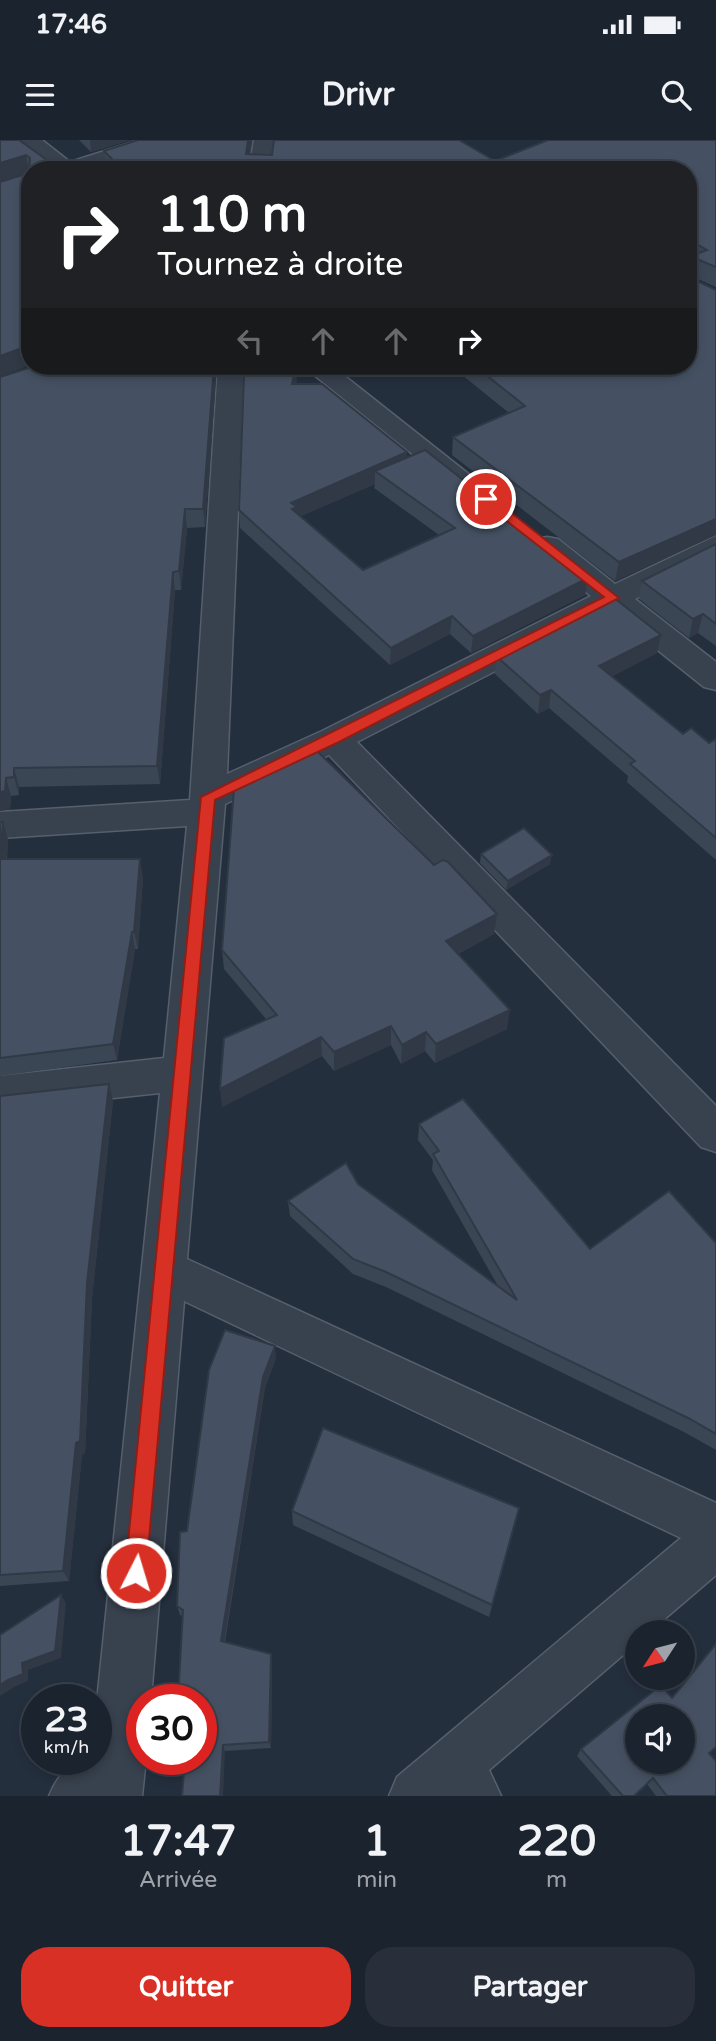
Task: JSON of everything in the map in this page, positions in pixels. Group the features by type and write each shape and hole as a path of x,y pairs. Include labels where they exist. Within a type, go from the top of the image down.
{"street":[{"path":"28,140 55,161"},
{"path":"96,161 162,140"},
{"path":"262,161 265,140"},
{"path":"103,1786 164,1270 207,804 231,375"},
{"path":"328,375 492,503"},
{"path":"525,529 716,679"},
{"path":"0,825 207,804 716,545"},
{"path":"334,739 716,1134"},
{"path":"0,1093 182,1073"},
{"path":"164,1270 716,1529"},
{"path":"447,1785 716,1542"}],"building":[{"path":"0,140 19,140 48,161 30,161 26,155 0,163"},
{"path":"138,140 248,140 246,154 272,155 274,140 459,140 495,161 114,161 104,151"},
{"path":"548,140 716,140 716,267 697,259 697,254 707,250 697,244 697,161 495,161"},
{"path":"21,175 21,348 0,356 0,182"},
{"path":"697,281 716,290 716,519 619,562 453,437 525,406 486,375 697,375"},
{"path":"21,370 21,375 213,375 203,509 185,509 179,571 173,572 157,766 14,768 14,777 6,778 5,791 0,792 0,377"},
{"path":"244,375 294,375 292,384 322,384 407,452 291,503 297,507 292,509 363,570 455,528 375,471 425,450 588,578 473,636 452,616 391,648 239,510"},
{"path":"716,544 716,624 703,614 693,619 642,581"},
{"path":"613,597 661,635 599,666 683,734 691,728 709,743 716,739 716,838 630,764 635,761 551,690 540,695 496,656"},
{"path":"316,750 434,865 443,860 448,862 497,914 446,941 510,1010 436,1044 426,1032 402,1045 391,1026 334,1052 321,1037 220,1089 224,1038 277,1015 222,950 234,788"},
{"path":"0,822 3,822 0,858"},
{"path":"524,828 552,855 508,881 481,854"},
{"path":"0,859 140,859 134,932 113,1044 0,1058"},
{"path":"109,1084 87,1283 80,1441 76,1443 63,1571 0,1575 0,1096"},
{"path":"463,1099 590,1249 669,1191 716,1243 716,1434 386,1272 353,1259 288,1201 346,1163 358,1184 517,1300 433,1154 439,1151 419,1124"},
{"path":"225,1330 275,1346 263,1377 221,1641 271,1654 269,1742 223,1745 220,1796 182,1796 184,1775 217,1775 217,1684 179,1684 183,1610 177,1606 180,1532 187,1531 209,1370"},
{"path":"323,1428 519,1508 492,1605 292,1511"},
{"path":"61,1595 55,1651 22,1663 23,1674 0,1685 0,1635"},
{"path":"716,1644 716,1747 709,1753 716,1761 716,1796 667,1796 653,1778 634,1796 623,1796 581,1749 625,1714 625,1774 695,1774 695,1704 637,1704 655,1690 665,1690 672,1698 679,1690 695,1690 695,1670"}],"route":[{"path":"136,1573 208,797 334,739 613,598 486,499"}]}
